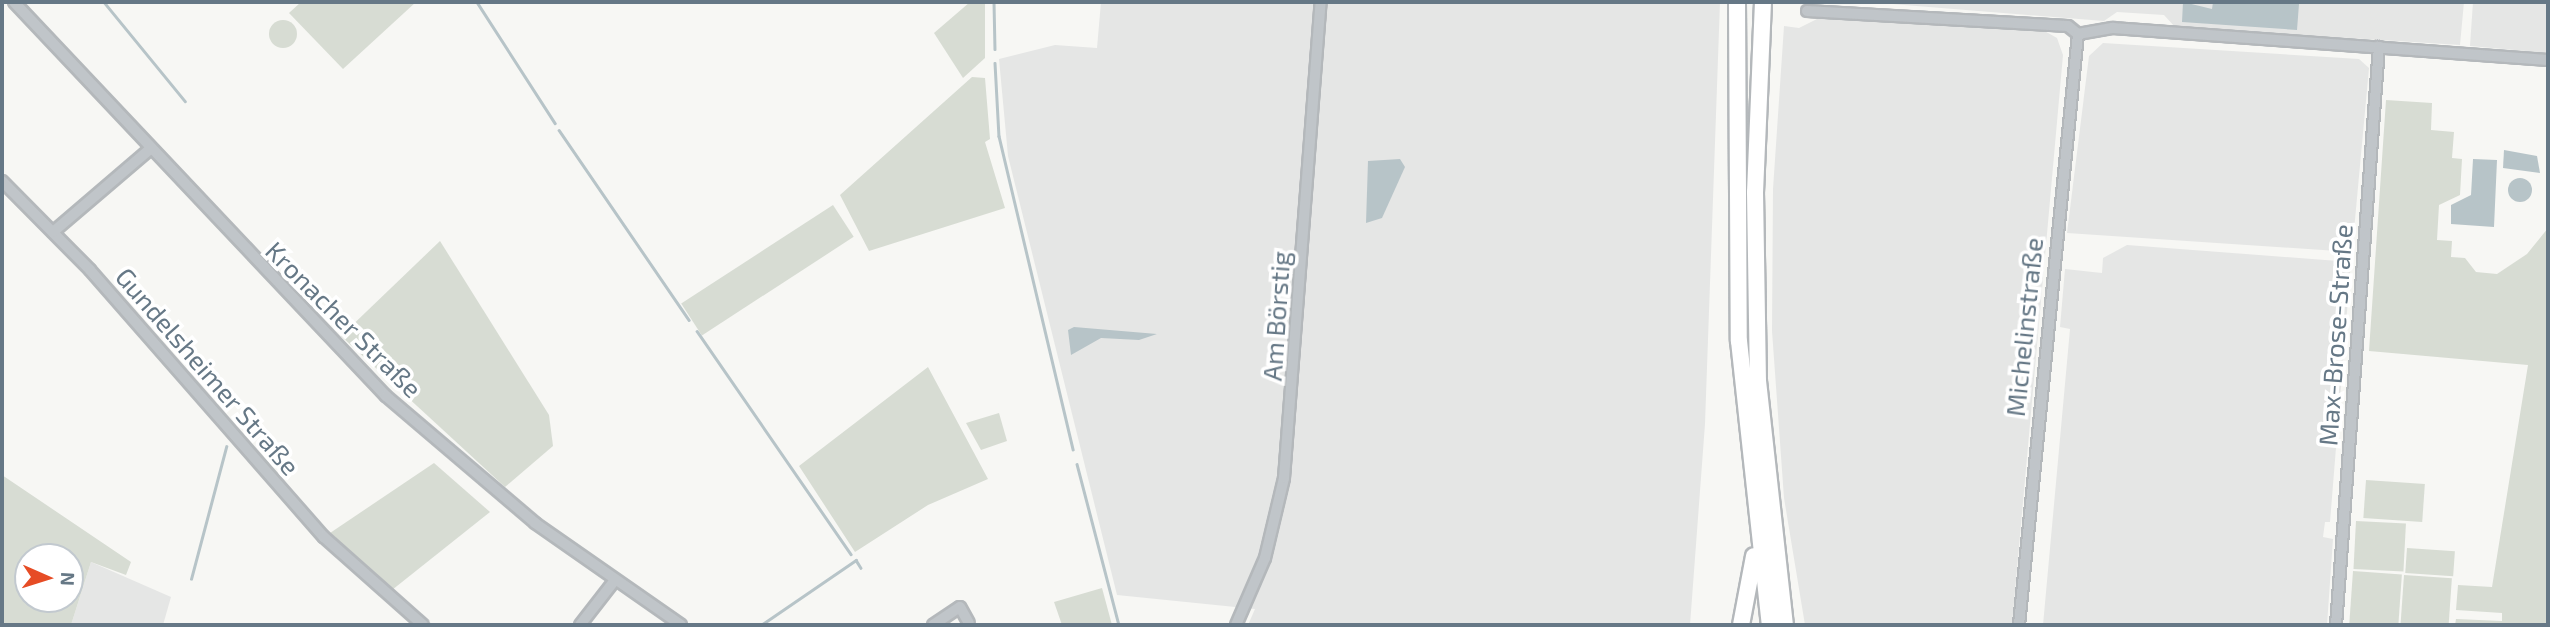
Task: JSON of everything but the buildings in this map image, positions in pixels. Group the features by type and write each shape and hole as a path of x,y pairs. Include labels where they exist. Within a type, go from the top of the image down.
{"highway":[{"path":"1737,2 1739,341 1757,536 1770,625"},
{"path":"1763,2 1757,369 1785,625"},
{"path":"1741,625 1757,536"}],"street":[{"name":"Kronacher Straße","path":"14,2 149,150 386,396 501,496 681,625"},
{"name":"Am Börstig","path":"1236,625 1265,558 1284,478 1321,2"},
{"path":"1807,11 2068,26 2078,34 2113,28 2548,60"},
{"name":"Michelinstraße","path":"2019,625 2078,34"},
{"name":"Max-Brose-Straße","path":"2336,625 2379,47"},
{"path":"53,232 149,150"},
{"name":"Gundelsheimer Straße","path":"2,181 53,232 316,528 423,625"},
{"path":"580,625 615,580"},
{"path":"933,625 960,607 969,623"}],"shaded area":[{"path":"301,2 416,2 343,69 289,13"},
{"path":"970,2 985,2 985,58 963,78 934,33"},
{"path":"1101,2 1720,2 1705,424 1690,625 1248,625 1255,609 1117,595 1008,156 999,59 1055,45 1097,48"},
{"path":"1867,2 2464,2 2460,45 2175,27 2164,15 2117,12 2104,21"},
{"path":"2183,2 2212,9 2213,2 2299,4 2297,30 2182,22"},
{"path":"2473,2 2548,2 2548,53 2470,46"},
{"path":"1825,15 2041,29 2057,38 2063,55 2012,625 1805,625 1784,498 1772,331 1773,189 1784,26 1799,28"},
{"path":"283,20 293,24 297,34 293,44 283,48 273,44 269,34 273,24"},
{"path":"2103,43 2359,59 2369,68 2352,252 2067,233 2089,56"},
{"path":"972,77 985,78 990,139 985,142 1005,208 869,251 840,195"},
{"path":"2386,100 2432,103 2431,130 2454,132 2452,158 2462,159 2460,195 2439,205 2437,240 2452,241 2451,257 2465,258 2476,272 2497,274 2527,254 2548,228 2548,625 2455,625 2456,619 2502,621 2502,613 2456,610 2458,585 2492,587 2528,365 2369,351"},
{"path":"2504,150 2537,156 2540,173 2503,168"},
{"path":"1400,159 1405,167 1382,218 1366,223 1368,161"},
{"path":"2473,159 2497,160 2494,227 2451,224 2451,205 2471,195"},
{"path":"2520,178 2529,181 2532,190 2529,199 2520,202 2511,199 2508,190 2511,181"},
{"path":"833,205 854,237 702,335 681,304"},
{"path":"440,241 549,415 553,446 505,487 341,336"},
{"path":"2127,245 2351,262 2330,522 2325,522 2323,537 2333,539 2327,625 2043,625 2070,329 2060,327 2065,269 2102,273 2103,258"},
{"path":"1074,327 1157,334 1139,340 1101,338 1071,355 1068,330"},
{"path":"928,367 988,479 928,505 855,552 799,466"},
{"path":"999,413 1007,441 981,450 966,423"},
{"path":"434,463 490,512 392,590 330,533"},
{"path":"2,475 131,562 126,575 91,562 84,584 84,543 14,543 14,613 75,613 71,625 2,625"},
{"path":"2366,480 2425,484 2422,522 2363,518"},
{"path":"2356,521 2406,524 2403,572 2353,569"},
{"path":"2407,548 2455,551 2453,576 2405,573"},
{"path":"91,562 171,597 163,625 71,625 75,613 84,613 84,584"},
{"path":"2353,571 2402,574 2398,625 2349,625"},
{"path":"2404,575 2452,578 2449,625 2401,625"},
{"path":"1102,588 1112,625 1062,625 1054,602"}],"waterway":[{"path":"104,2 185,101"},
{"path":"477,2 555,123"},
{"path":"994,2 995,49"},
{"path":"995,63 999,136 1073,449"},
{"path":"559,130 689,320"},
{"path":"697,331 851,554"},
{"path":"191,579 226,447"},
{"path":"1077,464 1119,625"},
{"path":"761,625 856,560 861,568"}]}
